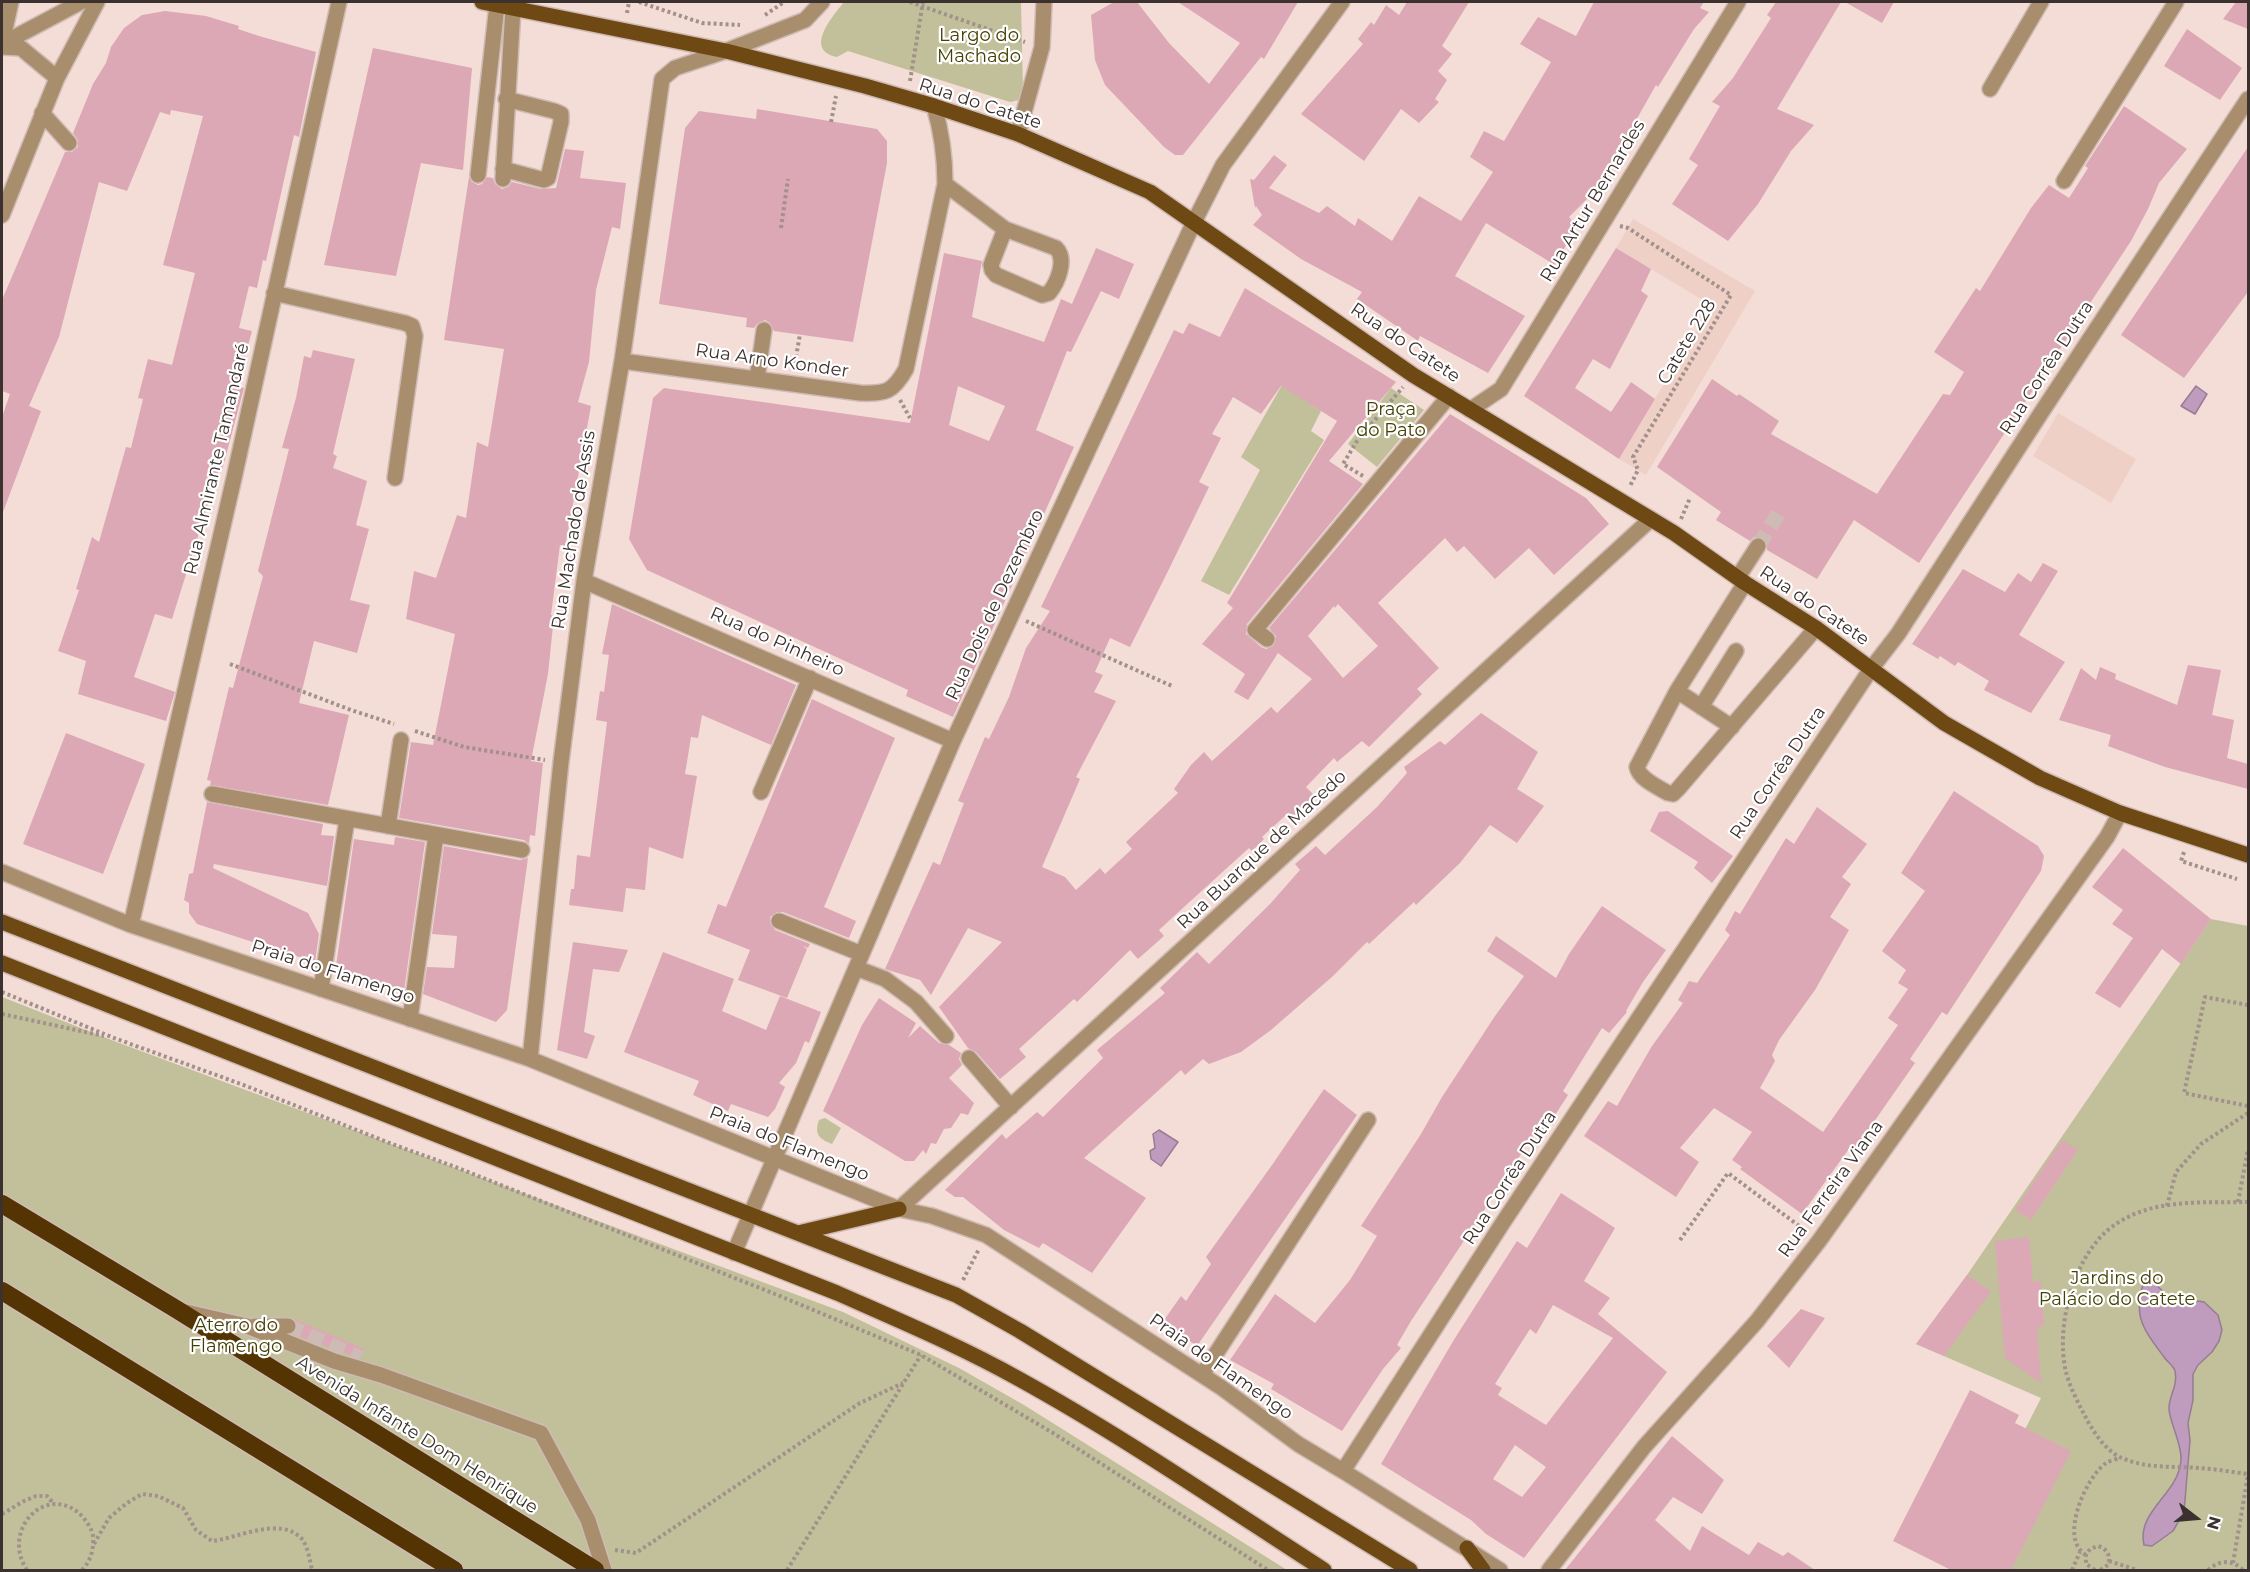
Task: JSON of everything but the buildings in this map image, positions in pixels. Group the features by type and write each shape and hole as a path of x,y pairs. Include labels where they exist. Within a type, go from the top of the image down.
{"highway":[{"name":"Avenida Infante Dom Henrique","path":"2,1204 176,1309 595,1570"},
{"path":"2,1291 454,1570"}],"main road":[{"name":"Rua do Catete","path":"490,3 726,51 934,106 1018,134 1150,192 1413,375 1623,500 1816,628 1944,723 2040,778 2120,813 2248,855"},
{"path":"2,922 956,1295 1020,1331 1410,1570"},
{"path":"2,963 837,1293 933,1334 1017,1378 1095,1423 1324,1570"},
{"path":"798,1233 899,1209"},
{"path":"1467,1548 1483,1570"}],"street":[{"path":"2,44 10,2"},
{"path":"2,44 81,2"},
{"path":"2,215 57,78 97,2"},
{"name":"Rua Almirante Tamandaré","path":"131,926 339,2"},
{"path":"726,51 805,20 822,2"},
{"path":"1018,134 1042,47 1044,2"},
{"name":"Rua Dois de Dezembro","path":"734,1253 953,741 1194,222 1223,165 1342,2"},
{"name":"Rua Artur Bernardes","path":"1470,410 1501,389 1738,2"},
{"path":"1990,89 2041,2"},
{"path":"2064,180 2176,2"},
{"path":"478,175 490,3"},
{"path":"506,99 561,114 548,178 544,180 503,174 506,99 513,8"},
{"path":"2,44 21,48 57,78"},
{"name":"Rua Machado de Assis","path":"530,1059 561,762 584,581 622,361 662,80 675,68 726,51"},
{"name":"Rua Corrêa Dutra","path":"1343,1471 1509,1214 1871,669 1898,634 2248,99"},
{"path":"934,106 942,134 945,184 1005,229 1056,248 1062,253 1054,287 1050,293 1042,295 996,275 992,270 991,265 1005,229"},
{"path":"42,113 69,143"},
{"name":"Rua Arno Konder","path":"622,361 880,394 893,388 906,369 945,184"},
{"path":"274,293 405,322 412,326 415,336 395,478"},
{"path":"757,379 764,330"},
{"path":"1267,639 1255,630 1449,396"},
{"name":"Rua Buarque de Macedo","path":"899,1209 1651,519"},
{"path":"1758,546 1637,767 1641,776 1672,794 1816,628"},
{"name":"Rua do Pinheiro","path":"584,581 953,741"},
{"path":"1701,707 1736,651"},
{"path":"761,792 810,678"},
{"path":"1677,691 1732,727"},
{"path":"388,826 402,731"},
{"path":"212,794 522,850"},
{"name":"Rua Ferreira Viana","path":"1549,1570 1644,1448 1757,1321 1819,1240 2107,837 2120,813"},
{"path":"321,989 347,819"},
{"path":"410,1019 436,835"},
{"name":"Praia do Flamengo","path":"2,872 131,926 530,1059 899,1209 932,1216 986,1235 1202,1375 1298,1444 1500,1570"},
{"path":"779,921 859,961 916,1002 946,1036"},
{"path":"969,1058 1011,1107"},
{"path":"1202,1375 1368,1120"},
{"path":"176,1309 247,1326 334,1361 381,1375 541,1432 588,1520 604,1570"},
{"path":"247,1326 288,1326"},
{"path":"360,1358 381,1375"}],"path":[{"path":"639,2 702,23 751,26"},
{"path":"759,20 784,2"},
{"path":"910,2 1042,47"},
{"path":"907,100 923,2"},
{"path":"831,122 840,80"},
{"path":"781,228 788,179"},
{"name":"Catete 228","path":"1604,220 1628,228 1731,295 1633,457 1638,470 1623,500"},
{"path":"792,384 800,334"},
{"path":"1376,485 1343,464 1357,441 1413,375"},
{"path":"1012,614 1172,686"},
{"path":"230,664 402,731 464,747 561,762"},
{"path":"2181,861 2237,879"},
{"path":"2,992 114,1038 241,1084 453,1166 921,1355 1053,1432 1268,1570"},
{"path":"2248,1005 2205,997 2184,1093 2248,1106"},
{"path":"2,1014 114,1038"},
{"path":"2167,1206 2176,1172 2182,1165 2201,1144 2248,1113"},
{"path":"2238,1202 2248,1149"},
{"path":"1680,1240 1728,1173 1819,1240"},
{"path":"2233,1563 2248,1474 2197,1467 2171,1468 2148,1465 2121,1457 2108,1448 2088,1424 2070,1385 2063,1343 2066,1311 2075,1280 2096,1242 2115,1224 2142,1210 2167,1206 2248,1202"},
{"path":"787,1570 933,1334"},
{"path":"597,1548 636,1553 860,1403 903,1383"},
{"path":"2086,1555 2080,1552 2073,1530 2084,1492 2107,1463 2121,1457"},
{"path":"84,1570 91,1557 94,1544 109,1518 142,1494 158,1496 183,1508 196,1530 212,1542 227,1540 248,1531 268,1528 288,1531 302,1539 312,1570"},
{"path":"2,1514 36,1496 48,1496 54,1504"},
{"path":"27,1570 19,1559 16,1546 20,1528 30,1513 41,1507 54,1504 77,1511 86,1520 92,1532 94,1544"},
{"path":"2095,1570 2088,1567 2086,1555 2090,1549 2098,1546 2106,1550 2109,1561 2106,1568 2100,1570"},
{"path":"2072,1570 2080,1552"},
{"path":"2109,1561 2137,1570"},
{"path":"2208,1570 2220,1562 2233,1563 2242,1570"}],"shaded area":[{"path":"1633,219 1755,291 1646,475 1619,459 1711,305 1616,248"},
{"path":"2196,386 2207,394 2195,414 2181,406"},
{"path":"2058,413 2136,459 2111,503 2033,456"},
{"path":"1159,1130 1178,1142 1161,1166 1151,1159 1150,1151 1155,1148 1153,1134"},
{"path":"2145,1278 2150,1279 2180,1305 2204,1302 2218,1315 2222,1330 2219,1341 2212,1352 2198,1365 2193,1374 2193,1400 2188,1423 2190,1440 2184,1512 2173,1531 2152,1546 2144,1545 2143,1533 2146,1522 2179,1472 2181,1453 2169,1412 2175,1371 2145,1329 2139,1312"}],"green space":[{"name":"Largo do Machado","path":"844,2 1021,2 1023,90 1019,100 1010,102 848,51 837,57 827,53 822,47 821,40 828,24"},
{"path":"1282,385 1321,411 1311,431 1324,440 1229,595 1201,581 1260,470 1241,457"},
{"name":"Praça do Pato","path":"1391,388 1424,410 1377,467 1348,444"},
{"name":"Jardins do Palácio do Catete","path":"2211,919 2248,926 2248,1570 1977,1570 1958,1561 2041,1398 1916,1344 1967,1275"},
{"name":"Aterro do Flamengo","path":"2,997 114,1041 843,1312 959,1368 1024,1405 1287,1570 2,1570"},
{"path":"825,1118 841,1128 832,1144 821,1138 817,1132 819,1120"}],"tunnel":[{"path":"1758,546 1780,511"},
{"path":"288,1326 360,1358"}]}
